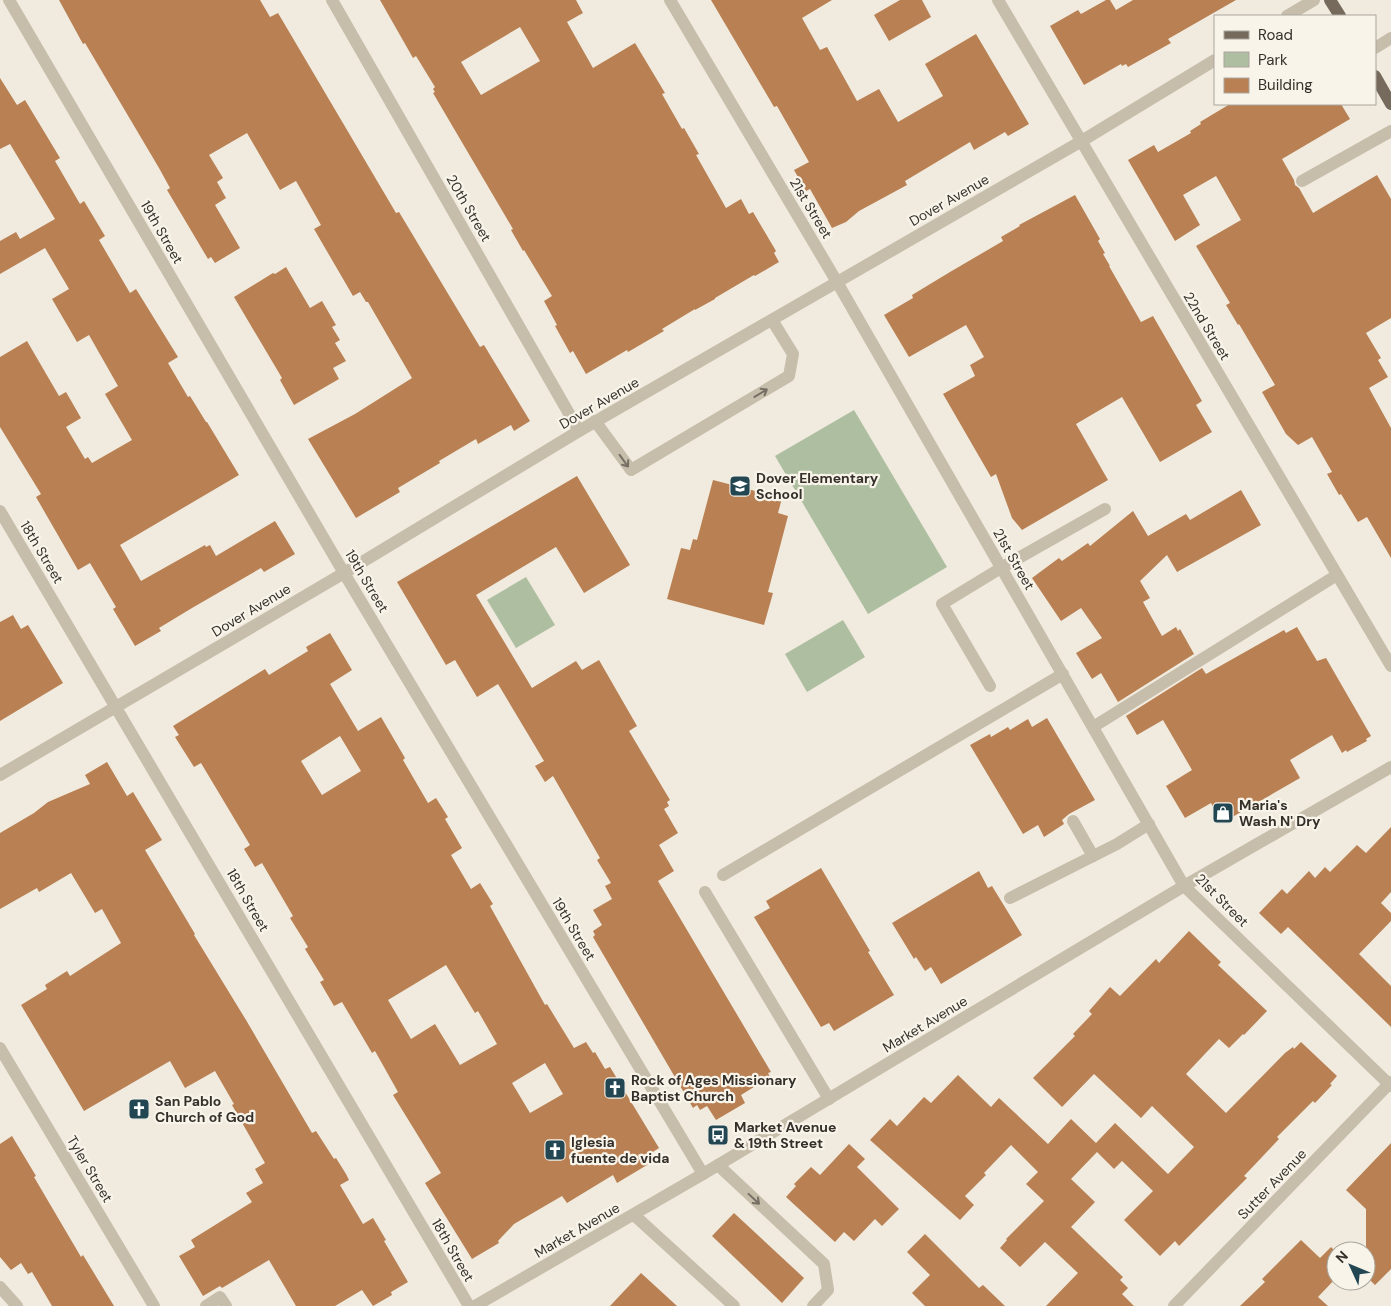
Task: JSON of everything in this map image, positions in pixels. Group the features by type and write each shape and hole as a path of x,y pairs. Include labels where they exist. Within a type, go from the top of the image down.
{"main road":[{"path":"1330,0 1339,15"},
{"path":"1376,78 1391,104"}],"street":[{"name":"19th Street","path":"9,0 344,572 703,1174"},
{"name":"20th Street","path":"332,0 579,431"},
{"name":"21st Street","path":"670,0 838,282 1184,886 1390,1084"},
{"name":"22nd Street","path":"998,0 1080,142 1391,666"},
{"path":"1289,15 1314,0"},
{"path":"1376,47 1391,38"},
{"name":"Dover Avenue","path":"0,775 595,421 1080,142 1214,61"},
{"path":"1302,181 1391,131"},
{"path":"595,421 631,470 789,376 793,354 772,320"},
{"path":"990,686 942,604 1105,509"},
{"name":"18th Street","path":"0,511 469,1306"},
{"path":"1093,727 1337,575"},
{"path":"723,875 1063,674"},
{"name":"Market Avenue","path":"475,1306 634,1215 1184,886 1391,767"},
{"path":"1072,821 1093,856"},
{"path":"1010,898 1117,844 1149,824"},
{"path":"706,892 829,1099"},
{"name":"Tyler Street","path":"0,1048 154,1306"},
{"name":"Sutter Avenue","path":"1174,1306 1390,1084"},
{"path":"718,1165 824,1264 828,1290 813,1306"},
{"path":"634,1215 734,1306"},
{"path":"0,1287 17,1306"},
{"path":"206,1306 220,1297 226,1306"}],"green space":[{"path":"854,410 947,567 868,614 775,456"},
{"path":"526,577 555,625 516,648 487,600"},
{"path":"843,620 865,657 807,692 785,654"}],"building":[{"path":"59,0 260,0 270,17 278,13 396,213 399,212 480,347 484,345 530,421 514,431 511,425 478,444 476,439 398,488 400,492 356,518 308,439 355,414 412,378 368,302 366,302 360,292 353,296 314,229 321,225 296,181 280,190 247,133 209,155 223,178 217,182 226,198 215,205 240,248 215,263 211,257 208,259 167,190 170,188 159,168 85,43 83,44"},
{"path":"380,0 576,0 583,13 567,22 593,68 635,43 665,93 662,94 682,129 684,128 699,154 696,155 726,208 741,199 749,214 753,212 776,251 774,253 779,262 695,309 662,329 664,331 628,352 627,350 586,374 573,351 570,353 544,301 552,296 523,251 511,230 513,229 433,93 435,92 433,89 435,87 416,56 413,58","holes":["520,27 540,61 481,95 461,62"]},
{"path":"711,0 832,0 802,18 820,50 827,47 857,101 879,89 898,122 943,96 925,64 976,34 1029,124 1008,136 1005,132 974,150 970,142 905,181 907,185 859,211 846,222 832,228 810,189 806,191 794,170 809,162 777,106 774,107"},
{"path":"900,0 922,0 931,17 889,41 874,15"},
{"path":"1106,0 1110,0 1116,10 1133,0 1236,0 1168,39 1171,43 1128,67 1126,64 1122,66 1121,64 1084,85 1050,26 1078,10 1081,14"},
{"path":"0,78 17,105 25,100 60,158 55,161 80,204 84,201 105,236 99,240 130,293 136,289 178,357 168,363 239,475 120,545 141,581 205,545 206,547 210,545 216,556 275,521 295,554 264,572 261,568 159,628 161,631 135,646 113,609 116,607 90,563 78,570 36,497 41,494 0,427 0,357 27,341 59,396 66,392 81,418 66,427 85,459 88,457 92,463 132,440 105,394 118,386 89,335 77,342 52,299 69,289 45,248 0,274 0,241 16,232 20,239 55,219 10,144 0,149"},
{"path":"1228,105 1342,105 1350,119 1282,159 1295,185 1299,188 1313,213 1377,175 1391,199 1391,318 1366,333 1381,358 1378,360 1388,377 1369,388 1391,428 1391,558 1367,517 1358,522 1341,494 1339,495 1327,474 1332,472 1312,437 1298,445 1286,434 1262,392 1275,385 1226,305 1230,303 1196,246 1241,220 1216,176 1183,195 1200,225 1175,241 1128,160 1154,145 1158,152 1191,133 1190,131 1201,124 1200,122"},
{"path":"1075,195 1100,239 1098,241 1105,253 1103,254 1109,266 1141,322 1153,316 1202,401 1196,405 1212,432 1160,462 1122,397 1076,424 1108,480 1022,530 1012,518 996,474 991,477 943,394 975,376 970,365 984,357 966,325 909,357 884,315 913,298 912,295 1003,241 1001,237 1019,225"},
{"path":"286,267 310,308 322,301 336,325 332,327 340,340 335,343 346,361 333,368 339,379 294,405 280,380 282,378 234,297"},
{"path":"577,476 630,565 584,593 556,547 476,595 532,688 576,661 582,670 599,660 637,726 629,731 670,800 667,802 669,806 664,809 678,833 659,845 674,871 658,881 771,1072 768,1073 770,1077 741,1095 745,1103 716,1120 707,1106 700,1110 697,1105 693,1108 593,937 595,935 593,931 602,925 593,910 612,899 605,886 611,883 597,860 600,858 553,776 545,782 535,766 544,761 498,684 477,697 455,660 446,665 397,582"},
{"path":"713,480 782,498 778,513 788,516 768,592 773,593 764,625 667,599 681,548 690,550 693,539 697,540"},
{"path":"1241,490 1261,525 1177,572 1167,555 1140,581 1150,598 1143,602 1162,636 1176,627 1178,631 1180,629 1194,654 1118,702 1101,673 1092,679 1076,653 1102,638 1081,608 1061,621 1032,578 1059,558 1062,561 1088,543 1090,546 1133,511 1148,536 1186,514 1190,520"},
{"path":"13,615 21,629 28,625 63,683 0,721 0,622"},
{"path":"1297,627 1317,661 1326,658 1371,736 1366,739 1367,741 1342,753 1332,735 1290,760 1300,778 1222,823 1211,803 1185,818 1166,786 1192,770 1163,720 1137,735 1126,716 1202,668 1206,674 1284,630 1286,633"},
{"path":"330,633 352,670 330,684 358,731 381,717 428,803 436,798 448,817 445,819 462,848 451,855 471,889 480,883 493,904 490,906 545,1005 547,1004 574,1048 586,1042 593,1053 595,1052 605,1069 610,1067 659,1148 648,1155 652,1162 617,1183 613,1175 567,1203 562,1196 514,1224 498,1241 499,1243 472,1259 425,1183 441,1173 393,1095 398,1092 375,1051 372,1053 342,1002 334,1006 320,982 324,980 305,949 308,947 290,918 293,916 262,863 255,867 244,849 250,845 201,763 194,767 175,737 179,735 173,726 265,669 269,675 308,651 306,647","holes":["340,736 361,771 322,795 301,761","446,965 475,1013 478,1011 497,1044 460,1065 435,1024 411,1039 388,1000","545,1063 563,1094 530,1113 512,1083"]},
{"path":"1047,718 1095,800 1069,814 1062,820 1064,824 1044,837 1038,825 1023,834 970,745 990,734 991,737 1008,727 1010,730 1028,719 1032,727"},
{"path":"107,762 127,796 133,792 162,840 145,850 194,935 312,1133 316,1131 346,1174 349,1180 340,1185 363,1224 373,1218 408,1282 391,1292 392,1295 373,1306 362,1290 335,1306 296,1306 269,1260 222,1288 220,1286 203,1296 179,1256 195,1247 191,1240 252,1202 246,1193 263,1183 255,1169 265,1163 215,1071 185,1088 170,1061 84,1111 21,1005 47,989 45,985 67,971 70,976 121,943 102,909 95,913 71,873 39,892 37,888 0,909 0,833 34,813 48,802 90,784 85,775"},
{"path":"1391,827 1391,892 1381,903 1391,913 1391,921 1359,954 1391,986 1391,1027 1288,927 1281,934 1259,913 1282,889 1287,894 1309,871 1315,878 1325,867 1330,872 1357,845 1366,853"},
{"path":"821,868 894,995 834,1031 829,1023 821,1027 754,917 770,908 766,901"},
{"path":"979,871 988,888 992,886 1022,935 941,984 931,967 925,971 916,957 914,959 892,923"},
{"path":"1189,931 1221,962 1218,965 1267,1011 1229,1048 1219,1039 1186,1074 1226,1113 1285,1053 1293,1047 1294,1049 1301,1042 1337,1076 1330,1084 1332,1085 1315,1103 1313,1101 1277,1137 1279,1139 1244,1176 1247,1178 1179,1246 1175,1241 1160,1256 1124,1220 1153,1191 1122,1161 1114,1169 1097,1152 1071,1179 1095,1202 1071,1227 1123,1277 1120,1280 1128,1288 1122,1294 1134,1306 1046,1306 1078,1273 1045,1242 1020,1267 1000,1248 1006,1239 1044,1201 1026,1184 1038,1172 1011,1145 984,1173 986,1175 965,1196 974,1205 960,1220 870,1140 890,1119 897,1126 924,1097 931,1103 958,1075 991,1107 999,1098 1048,1144 1071,1119 1096,1143 1115,1123 1168,1174 1194,1147 1152,1106 1141,1118 1094,1074 1062,1107 1033,1078 1075,1036 1073,1034 1092,1014 1089,1011 1110,987 1120,996 1156,959 1159,963"},
{"path":"12,1136 81,1257 83,1255 114,1306 52,1306 32,1272 28,1274 21,1263 11,1270 0,1257 0,1144"},
{"path":"1391,1143 1391,1269 1376,1284 1376,1241 1366,1241 1366,1209 1346,1190"},
{"path":"849,1144 865,1159 857,1167 899,1209 882,1226 875,1219 854,1241 844,1232 835,1242 786,1197 796,1186 794,1184 811,1167 820,1175"},
{"path":"734,1213 804,1278 782,1303 712,1236"},
{"path":"925,1234 979,1288 983,1285 1005,1306 925,1306 912,1293 930,1275 907,1252"},
{"path":"1301,1240 1320,1258 1326,1252 1326,1289 1318,1297 1328,1306 1240,1306 1265,1282 1262,1279"},
{"path":"641,1273 677,1306 610,1306"}],"place":[{"name":"Dover Elementary School","path":"740,486"},
{"name":"Maria's Wash N' Dry","path":"1223,813"},
{"name":"Rock of Ages Missionary Baptist Church","path":"615,1088"},
{"name":"San Pablo Church of God","path":"139,1109"},
{"name":"Market Avenue & 19th Street","path":"718,1135"},
{"name":"Iglesia fuente de vida","path":"555,1150"}]}
